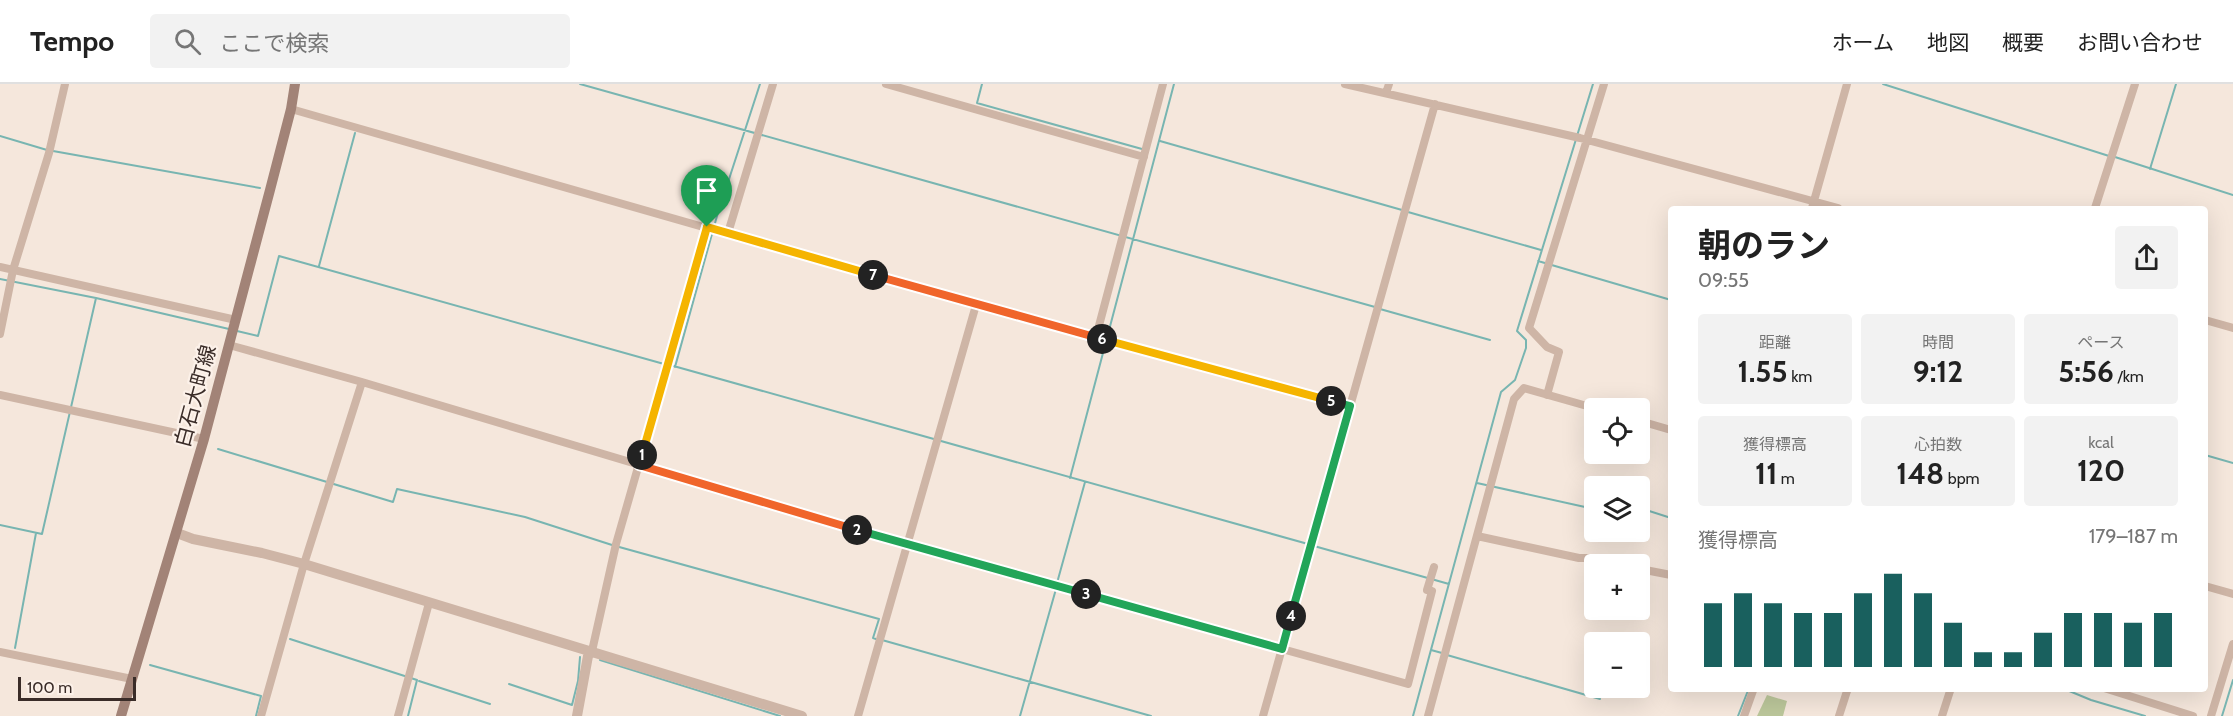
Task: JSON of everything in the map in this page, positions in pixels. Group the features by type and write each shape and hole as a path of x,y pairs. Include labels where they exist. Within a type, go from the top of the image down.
{"main road":[{"name":"白石大町線","path":"121,716 204,439 291,109 295,84"}],"street":[{"path":"0,334 12,278 50,150 65,84"},
{"path":"728,233 772,84"},
{"path":"886,84 910,87 1145,153"},
{"path":"1103,339 1123,235 1163,84"},
{"path":"1346,84 1580,138 1813,205 1847,84"},
{"path":"1386,93 1389,84"},
{"path":"1547,395 1560,351 1547,347 1529,328 1549,265 1580,138 1604,84"},
{"path":"2096,206 2135,84"},
{"path":"1263,716 1435,104"},
{"path":"291,109 976,305 1350,406"},
{"path":"576,716 588,656 592,651 616,546 669,360 712,228"},
{"path":"0,267 12,278 234,326"},
{"path":"858,716 976,305"},
{"path":"2208,321 2233,328"},
{"path":"229,345 362,382 908,545 1408,684 1432,591 1427,590 1432,574"},
{"path":"261,716 304,564 362,382"},
{"path":"1428,716 1514,399 1524,388 1584,405"},
{"path":"0,395 204,439"},
{"path":"1650,424 1668,429"},
{"path":"177,533 193,539 304,564 802,716"},
{"path":"1477,536 1584,557"},
{"path":"1650,571 1668,574"},
{"path":"2208,586 2233,594"},
{"path":"399,716 429,603"},
{"path":"2211,716 2233,644"},
{"path":"0,652 132,679"},
{"path":"1744,716 1753,692"},
{"path":"1839,716 1847,692"},
{"path":"1942,716 1950,692"},
{"path":"2117,692 2193,716"}],"green space":[{"path":"1767,695 1787,701 1783,716 1757,716"}],"waterway":[{"path":"580,84 1375,307"},
{"path":"675,367 717,216 760,84"},
{"path":"982,84 977,103 1142,149"},
{"path":"1070,478 1174,84"},
{"path":"1413,716 1501,392 1515,380 1526,348 1526,340 1517,331 1593,84"},
{"path":"1883,84 2109,156"},
{"path":"2150,169 2176,84"},
{"path":"319,266 355,133"},
{"path":"0,136 47,150"},
{"path":"1160,141 1402,210"},
{"path":"53,151 260,188"},
{"path":"2115,157 2233,195"},
{"path":"1408,212 1541,250"},
{"path":"237,331 258,336 279,256 664,364"},
{"path":"1538,261 1668,299"},
{"path":"0,279 96,298 229,329"},
{"path":"0,525 42,534 96,298"},
{"path":"1380,309 1490,340"},
{"path":"670,365 1308,544"},
{"path":"218,449 393,502 397,489 525,517 612,545 879,619 873,638 876,639"},
{"path":"2208,456 2233,463"},
{"path":"1057,583 1085,482"},
{"path":"1477,483 1584,507"},
{"path":"1650,511 1668,517"},
{"path":"15,648 36,533"},
{"path":"1314,546 1449,584"},
{"path":"1020,716 1056,589"},
{"path":"290,639 417,680 408,716"},
{"path":"882,640 1151,716"},
{"path":"1431,650 1442,653"},
{"path":"1447,655 1600,699"},
{"path":"509,684 572,705 578,681 580,657"},
{"path":"600,660 780,716"},
{"path":"150,665 261,696 256,716"},
{"path":"2222,716 2233,680"},
{"path":"419,681 490,704"},
{"path":"1738,716 1747,692"},
{"path":"2072,692 2145,716"}],"route":[{"path":"707,227 976,305 1350,406 1282,649 908,545 639,465 707,227"}]}
